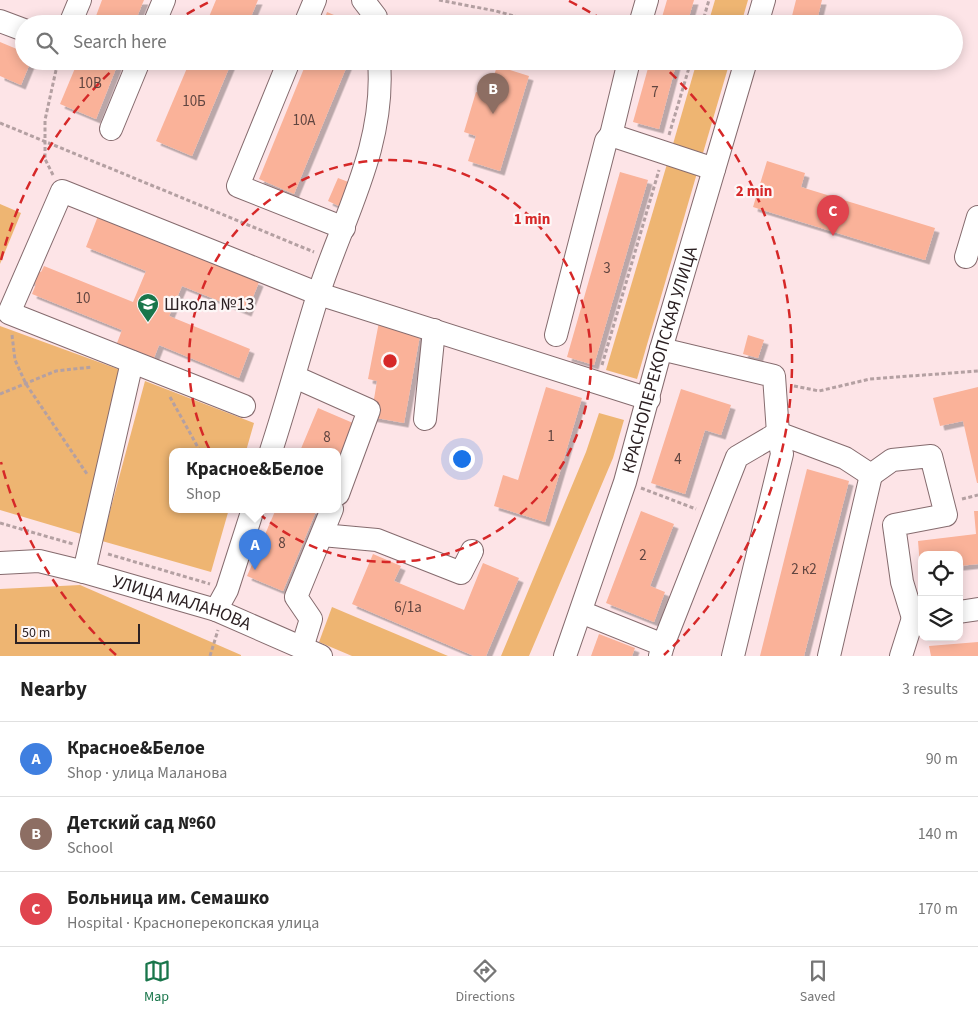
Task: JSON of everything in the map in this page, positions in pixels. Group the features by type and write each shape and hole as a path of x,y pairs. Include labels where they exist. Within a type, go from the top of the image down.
{"street":[{"path":"74,15 80,0"},
{"path":"158,15 164,0"},
{"path":"309,15 315,0"},
{"path":"363,0 374,15"},
{"path":"643,15 647,0"},
{"path":"760,15 764,0"},
{"path":"0,21 15,27"},
{"path":"111,128 135,70"},
{"path":"285,70 238,186 344,228"},
{"path":"272,448 319,294 358,189 378,122 379,70"},
{"path":"556,334 606,141 611,135 627,70"},
{"name":"КРАСНОПЕРЕКОПСКАЯ УЛИЦА","path":"565,656 624,482 649,399 660,349 743,70"},
{"path":"611,135 714,169"},
{"path":"244,406 9,313 62,191 319,294 649,399"},
{"path":"966,257 978,217"},
{"path":"425,419 434,330"},
{"path":"660,349 774,376 778,433 782,454 734,656"},
{"path":"84,572 102,496 127,360"},
{"path":"295,377 369,410 341,486"},
{"path":"778,433 845,458 871,475"},
{"path":"581,612 661,650 737,457 778,433"},
{"path":"829,656 871,475 892,460 931,456 946,515 894,525 902,582 917,617 901,656"},
{"path":"220,612 252,513"},
{"path":"311,652 311,619 296,597 330,513"},
{"path":"322,535 377,540 461,573 472,551"},
{"name":"УЛИЦА МАЛАНОВА","path":"0,549 220,612 311,652"},
{"name":"УЛИЦА МАЛАНОВА","path":"0,563 38,561"},
{"path":"963,611 978,609"}],"path":[{"path":"439,0 510,15"},
{"path":"705,15 709,0"},
{"path":"56,70 44,120 45,159 62,191"},
{"path":"598,383 688,70"},
{"path":"0,123 321,254"},
{"path":"9,313 15,360 26,384 102,496"},
{"path":"0,394 56,371 88,368 127,360"},
{"path":"155,371 198,448"},
{"path":"774,380 819,391 870,379 978,371"},
{"path":"624,482 714,516"},
{"path":"0,523 227,590"},
{"path":"210,656 220,612"}],"shaded area":[{"path":"715,0 748,0 744,15 711,15"},
{"path":"694,70 727,70 703,153 673,144"},
{"path":"667,164 697,173 637,379 606,370"},
{"path":"0,204 21,213 0,264"},
{"path":"0,326 126,372 81,534 0,510"},
{"path":"145,381 254,423 247,448 169,448 169,513 228,513 211,572 102,541"},
{"path":"599,413 624,420 613,458 529,656 501,656 586,452"},
{"path":"80,585 241,656 0,656 0,589"},
{"path":"332,607 448,656 352,656 319,642"}],"building":[{"path":"102,0 144,0 138,15 96,15"},
{"path":"216,0 258,0 252,15 210,15"},
{"path":"667,0 694,0 690,15 663,15"},
{"path":"796,0 822,0 818,15 792,15"},
{"path":"0,42 15,48 15,70 27,70 21,85 0,76"},
{"path":"74,70 115,70 96,119 60,104"},
{"path":"186,70 228,70 192,156 156,141"},
{"path":"303,70 345,70 294,194 259,179"},
{"path":"496,70 510,70 529,76 500,171 468,161 476,136 464,132 476,92 488,95"},
{"path":"647,70 675,70 659,129 633,122"},
{"path":"767,161 805,173 801,187 935,228 925,260 753,207"},
{"path":"620,172 648,180 594,365 567,357"},
{"path":"338,178 351,183 341,207 328,201"},
{"path":"98,216 259,282 247,312 182,286 169,316 250,349 239,378 159,345 154,358 117,343 122,330 32,294 36,284 29,281 34,270 41,272 44,266 133,302 146,271 86,247"},
{"path":"379,322 421,330 404,423 371,417 377,381 368,379"},
{"path":"748,335 764,340 758,358 743,354"},
{"path":"546,387 582,398 545,522 494,506 503,475 518,480"},
{"path":"978,387 977,483 963,421 940,426 933,398"},
{"path":"681,389 731,405 721,435 705,430 685,494 651,483"},
{"path":"318,408 353,423 341,453 341,448 301,448"},
{"path":"807,469 849,481 804,656 760,656"},
{"path":"641,511 674,524 650,586 665,592 654,622 606,603"},
{"path":"974,511 978,511 978,564 963,566 963,551 919,551 918,541 976,534"},
{"path":"274,513 315,513 283,591 247,576"},
{"path":"373,554 401,566 394,581 464,610 483,563 519,578 486,656 474,656 352,604"},
{"path":"599,634 635,648 632,656 591,656"},
{"path":"978,642 978,656 931,656 929,646"}],"place":[{"name":"Детский сад №60","path":"493,114"},
{"name":"Больница им. Семашко","path":"833,236"},
{"name":"Школа №13","path":"148,323"},
{"name":"Красное&Белое","path":"255,570"}]}
